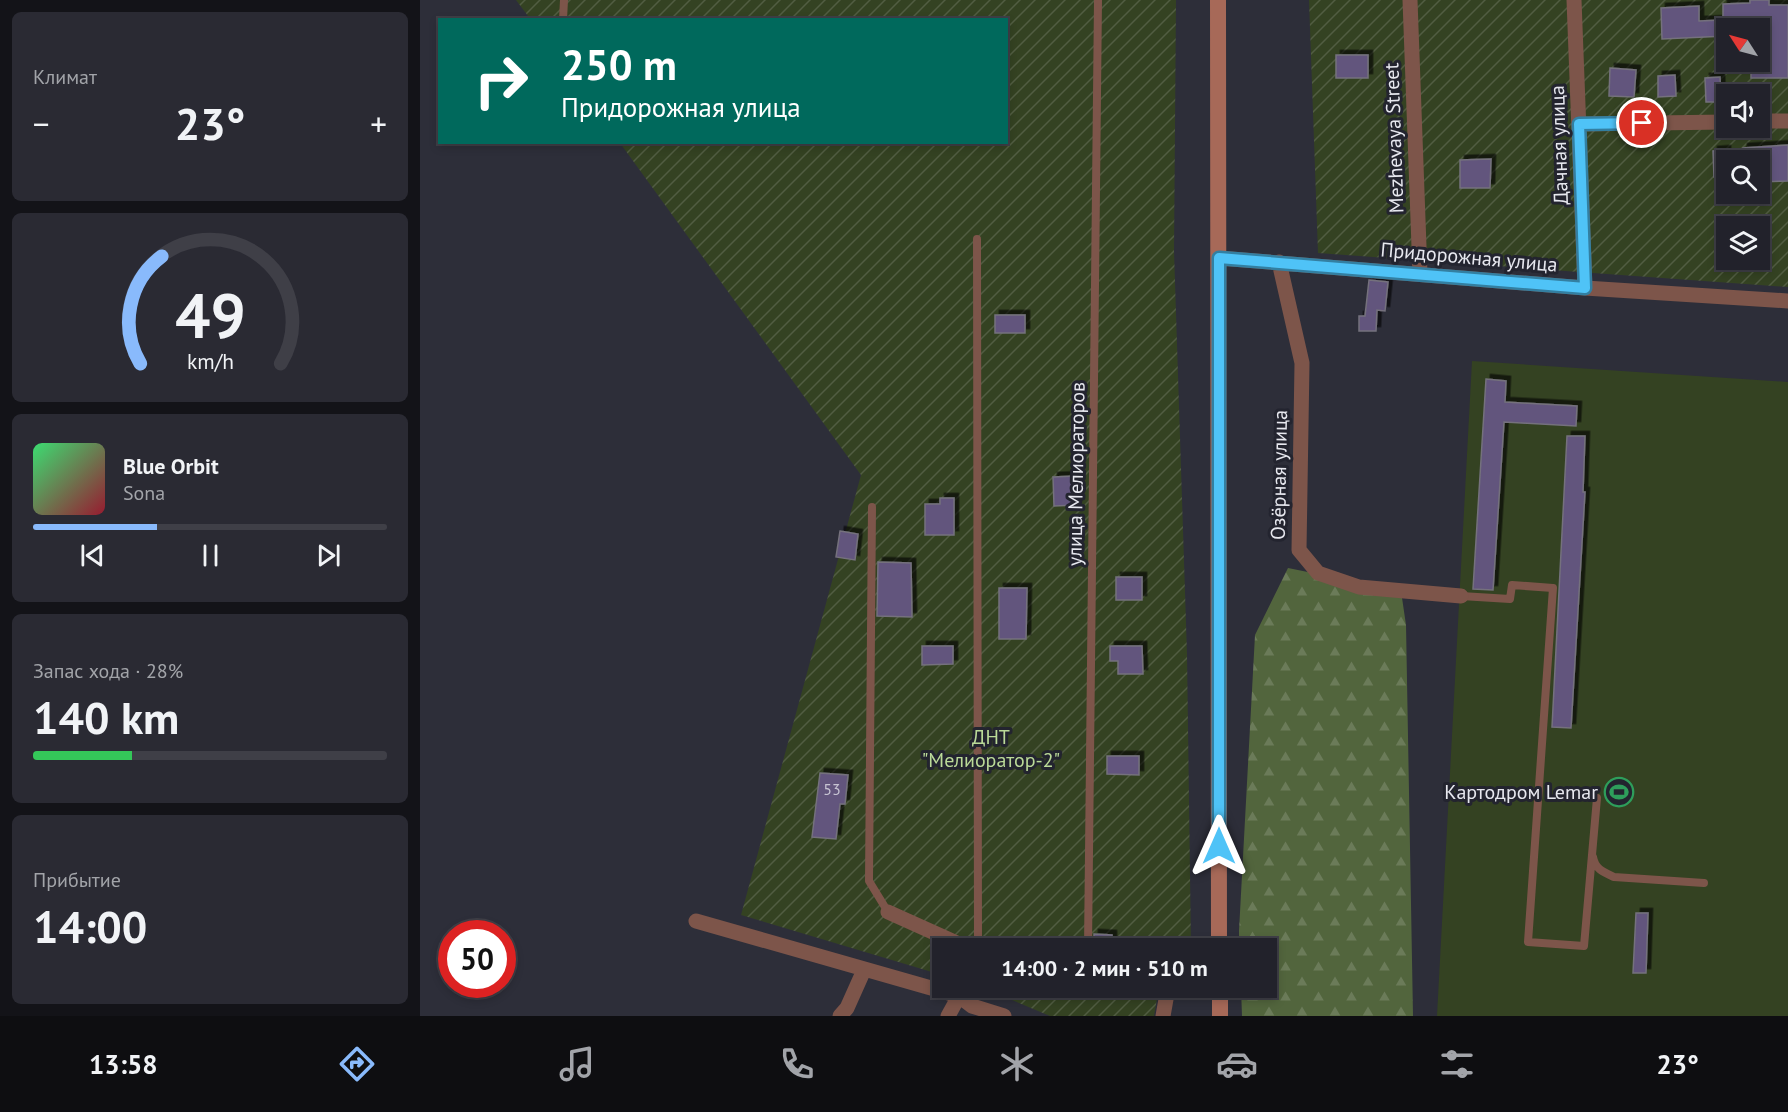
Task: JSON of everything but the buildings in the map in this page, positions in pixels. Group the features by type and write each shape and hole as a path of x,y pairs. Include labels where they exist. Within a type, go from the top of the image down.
{"main road":[{"path":"1218,0 1219,938"},
{"path":"1220,998 1220,1016"}],"street":[{"name":"Mezhevaya Street","path":"1410,0 1420,274"},
{"name":"Дачная улица","path":"1574,0 1585,288"},
{"path":"1770,121 1788,120"},
{"path":"1579,124 1716,122"},
{"name":"Придорожная улица","path":"1219,258 1585,288 1788,301"},
{"name":"Озёрная улица","path":"1278,262 1302,363 1299,550 1318,573 1359,587 1461,596"},
{"path":"888,912 946,938"},
{"path":"696,921 932,989"},
{"path":"840,1016 847,1008 864,970"},
{"path":"948,1016 958,998"},
{"path":"962,998 972,1006 1004,1016"},
{"path":"1163,1016 1168,998"}],"lane":[{"path":"563,18 564,0"},
{"name":"улица Мелиораторов","path":"1088,938 1098,0"},
{"path":"977,239 978,938"},
{"path":"872,507 868,881 888,912"},
{"path":"1461,596 1510,599 1512,585 1552,588 1528,942 1584,946 1597,798"},
{"path":"1592,850 1594,865 1602,872 1614,877 1704,883"}],"green space":[{"name":"ДНТ \"Мелиоратор-2\"","path":"516,0 1176,0 1174,251 1187,654 1191,938 932,938 932,972 741,915 861,475 621,144 1008,144 1008,18 530,18"},
{"path":"1309,0 1788,0 1788,287 1318,253"},
{"name":"Картодром Lemar","path":"1472,361 1788,382 1788,1016 1437,1016"},
{"path":"1288,568 1401,591 1406,625 1413,1016 1242,1016 1241,998 1277,998 1277,938 1239,938 1255,635"},
{"path":"1007,998 1157,998 1154,1016 1050,1016"}],"place":[{"name":"Картодром Lemar","path":"1619,792"}],"route":[{"path":"1219,846 1219,258 1585,288 1579,124 1642,123"}]}
